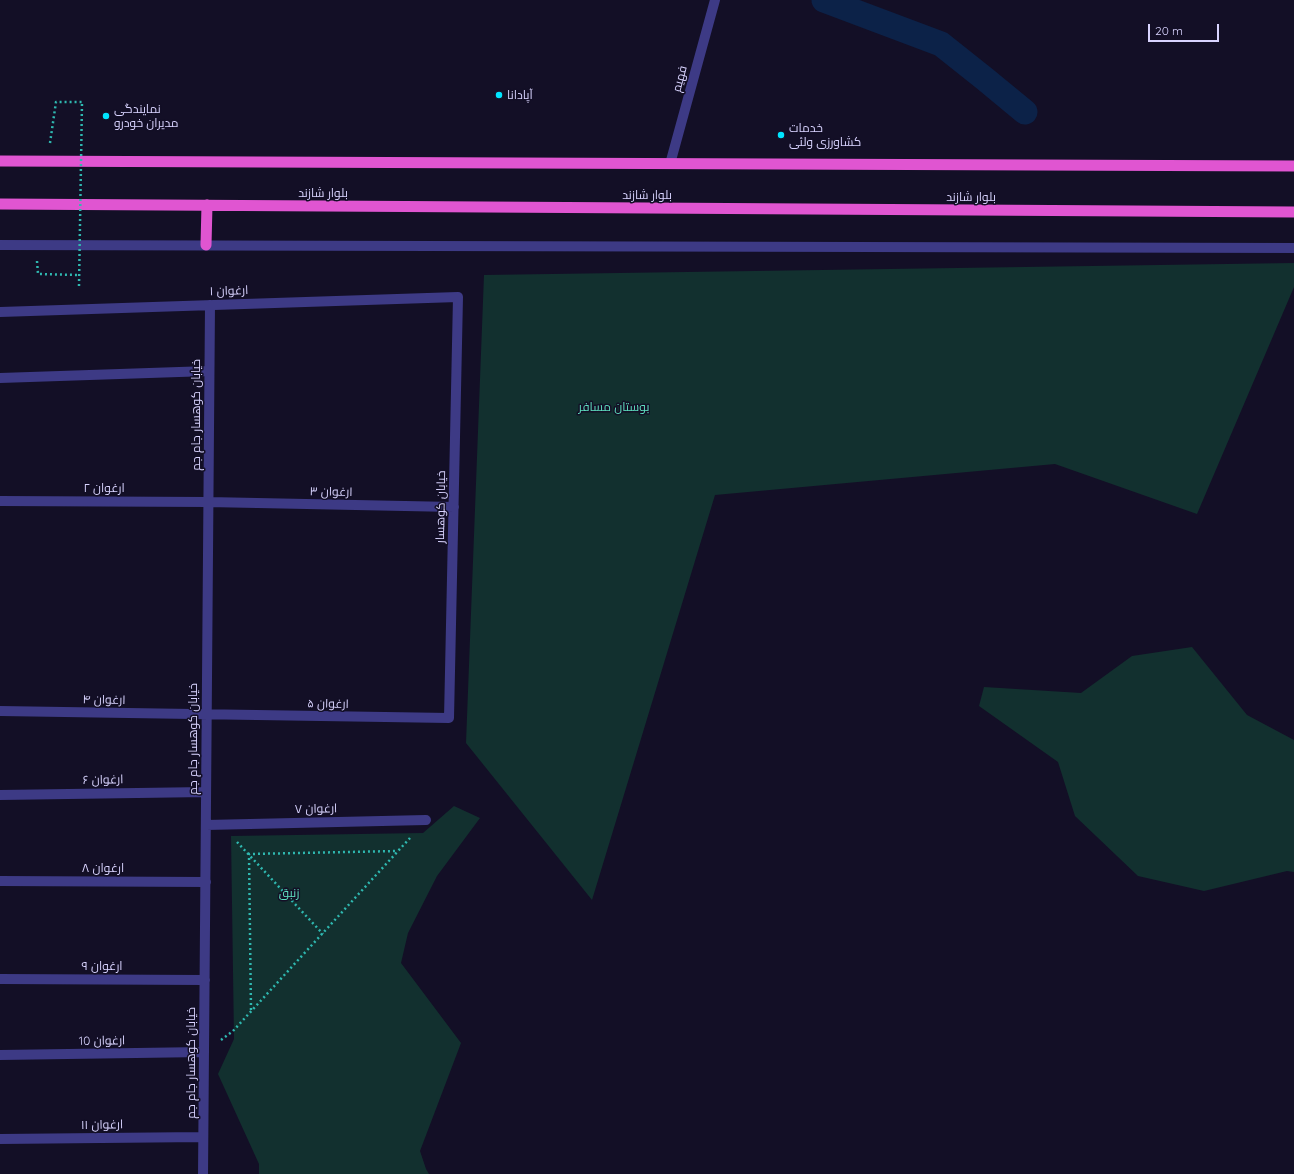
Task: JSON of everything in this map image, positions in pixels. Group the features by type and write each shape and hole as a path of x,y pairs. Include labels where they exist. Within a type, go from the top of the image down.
{"highway":[{"path":"0,161 1294,166"},
{"name":"بلوار شازند","path":"0,204 1294,212"},
{"path":"206,245 207,205"}],"street":[{"name":"فهیم","path":"670,164 715,0"},
{"path":"0,245 1294,248"},
{"name":"ارغوان ۱","path":"0,312 458,297"},
{"name":"خیابان کوهسار","path":"449,718 458,297"},
{"name":"خیابان کوهسار جام جم","path":"203,1174 210,305"},
{"path":"0,378 209,371"},
{"name":"ارغوان ۲","path":"0,501 208,502"},
{"name":"ارغوان ۳","path":"208,502 454,507"},
{"name":"ارغوان ۴","path":"0,711 207,715"},
{"name":"ارغوان ۵","path":"207,715 449,718"},
{"name":"ارغوان ۶","path":"0,795 206,792"},
{"name":"ارغوان ۷","path":"206,824 426,820"},
{"name":"ارغوان ۸","path":"0,881 206,882"},
{"name":"ارغوان ۹","path":"0,979 205,980"},
{"name":"ارغوان 10","path":"0,1055 204,1052"},
{"name":"ارغوان ۱۱","path":"0,1139 203,1137"}],"path":[{"path":"48,161 56,102 82,102 79,286"},
{"path":"38,274 79,275"},
{"path":"204,1052 233,1031 426,820"},
{"path":"220,824 323,934"},
{"path":"249,854 398,851"},
{"path":"249,854 251,1011"}],"green space":[{"name":"بوستان مسافر","path":"1294,263 1294,287 1197,514 1055,464 715,495 592,900 466,743 484,275"},
{"path":"1192,647 1247,715 1294,740 1294,872 1287,871 1204,891 1138,876 1075,816 1058,762 979,706 984,687 1081,693 1132,656"},
{"name":"زنبق","path":"454,806 480,818 437,876 408,933 401,963 461,1043 420,1151 429,1174 259,1174 259,1164 218,1074 234,1039 231,836 423,833"}],"waterway":[{"path":"824,0 941,44 1025,112"}],"place":[{"name":"آپادانا","path":"499,95"},
{"name":"نمایندگی مدیران خودرو","path":"106,116"},
{"name":"خدمات کشاورزی ولئی","path":"781,135"}]}
